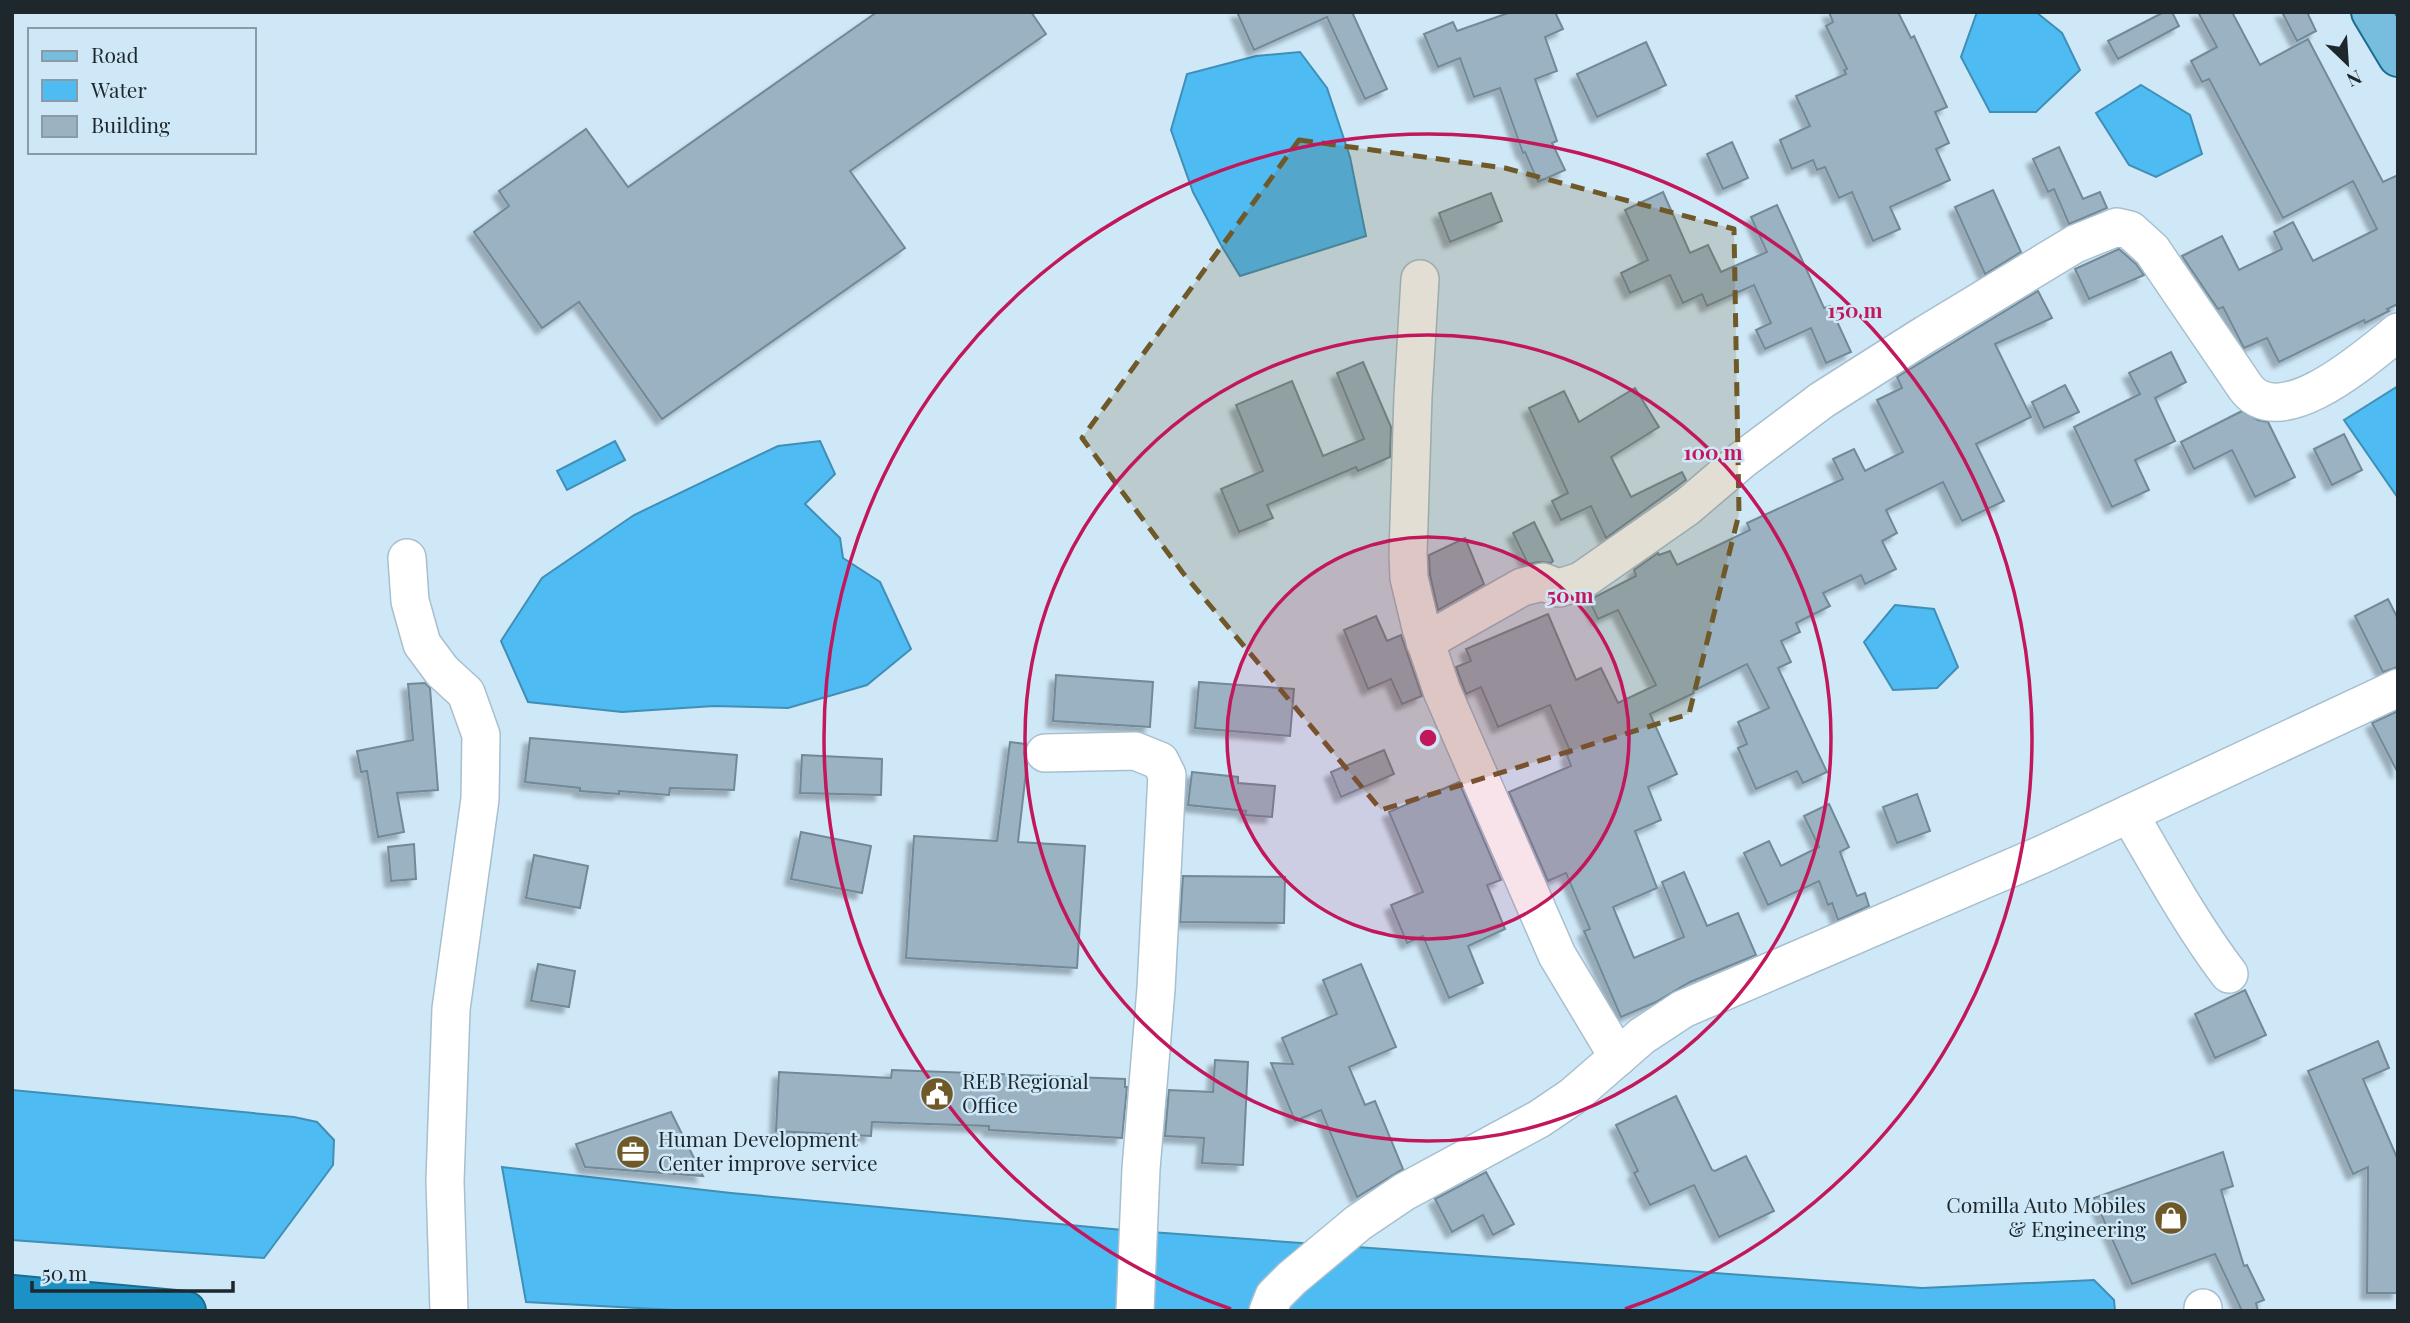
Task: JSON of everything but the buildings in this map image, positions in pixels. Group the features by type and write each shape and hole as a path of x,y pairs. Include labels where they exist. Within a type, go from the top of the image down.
{"highway":[{"path":"12,1295 186,1311"}],"main road":[{"path":"2371,12 2398,57"}],"street":[{"path":"1425,642 1522,587 1543,582 1559,588 1581,581 1687,507 1742,460 1822,400 2075,244 2116,226 2130,230 2152,250 2246,388 2257,399 2266,403 2311,395 2327,387 2398,332"},
{"path":"1420,279 1412,396 1408,554 1409,578 1425,642 1442,691 1557,955 1618,1057"},
{"path":"407,558 410,601 422,644 442,671 466,693 481,735 480,799 452,1009 445,1181 449,1311"},
{"path":"1268,1311 1274,1296 1292,1278 1381,1206 1539,1119 1573,1096 1642,1035 1683,1009 2041,855 2398,688"},
{"path":"1045,753 1135,751 1160,761 1167,775 1156,989 1141,1169 1135,1311"},
{"path":"2129,814 2186,911 2229,974"}],"highlighted area":[{"path":"1299,140 1505,168 1734,229 1739,514 1689,714 1381,810 1183,573 1082,438"}],"water":[{"path":"1977,12 2036,12 2062,33 2080,70 2036,112 1990,112 1961,57"},
{"path":"1300,52 1327,88 1350,157 1366,236 1240,276 1193,192 1171,130 1187,74 1256,56"},
{"path":"2141,85 2190,115 2202,154 2156,177 2129,165 2096,113"},
{"path":"2398,386 2398,498 2344,420"},
{"path":"615,441 625,460 567,490 557,471"},
{"path":"820,441 835,474 805,504 840,538 843,558 880,582 911,649 867,685 788,708 714,706 622,712 528,702 501,641 542,578 634,515 778,446"},
{"path":"1895,605 1934,609 1958,667 1937,688 1893,690 1864,642"},
{"path":"12,1090 294,1117 317,1122 334,1140 333,1165 264,1258 12,1240"},
{"path":"502,1167 731,1193 1123,1230 1922,1288 2094,1280 2114,1300 2115,1311 693,1311 526,1302"}],"place":[{"name":"REB Regional Office","path":"937,1094"},
{"name":"Human Development Center improve service","path":"633,1152"},
{"name":"Comilla Auto Mobiles & Engineering","path":"2171,1218"}]}
